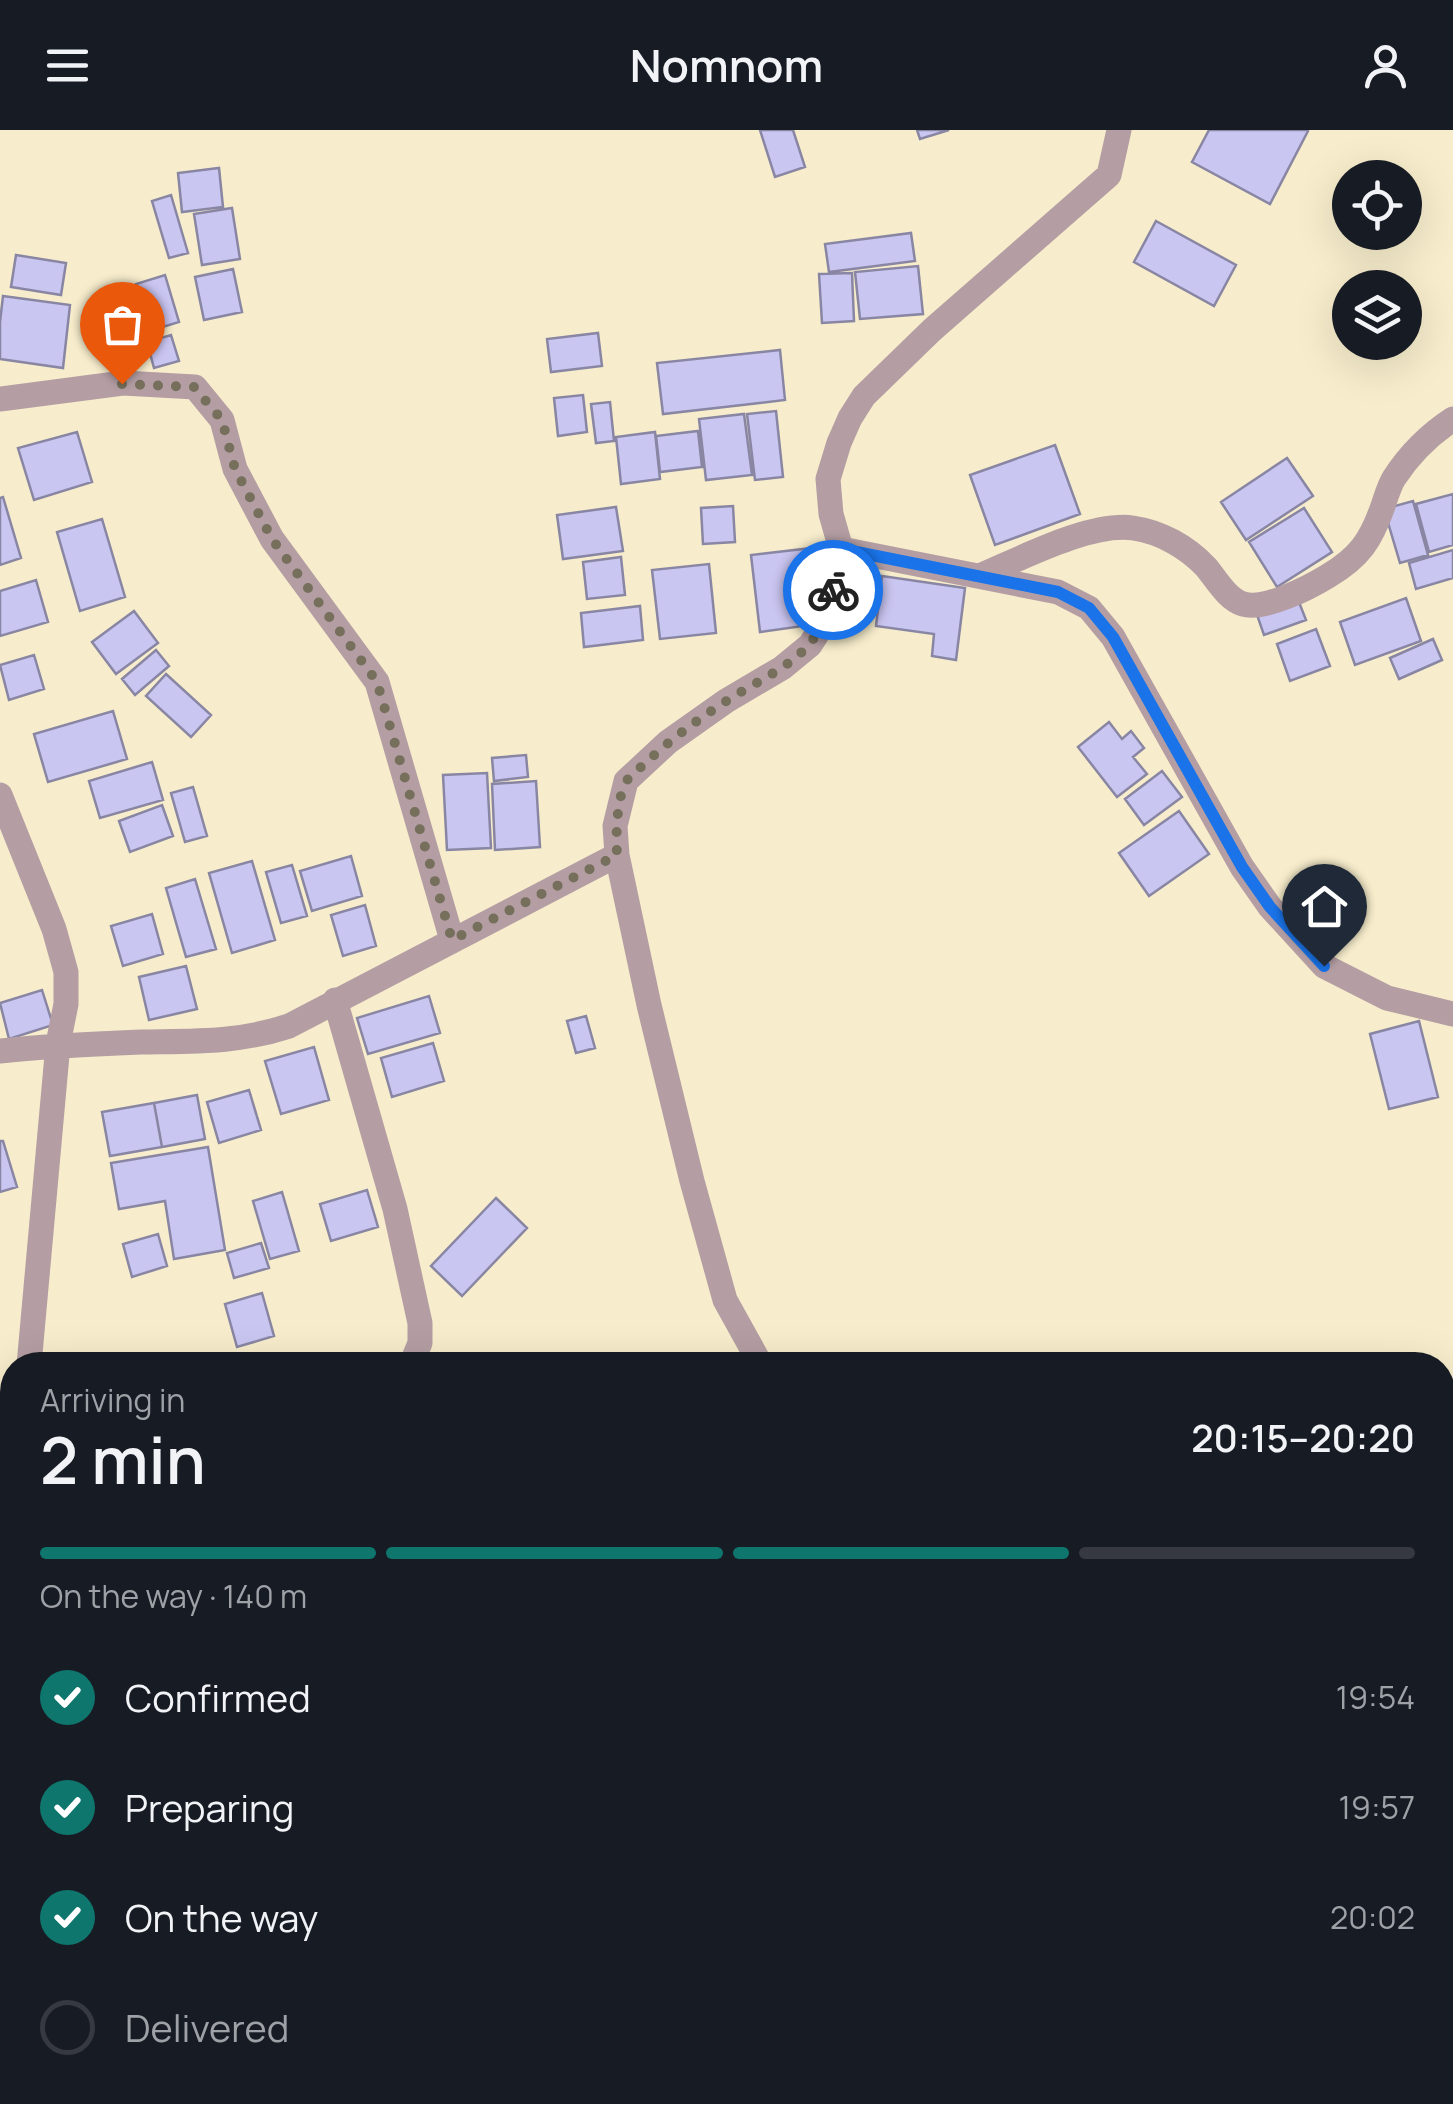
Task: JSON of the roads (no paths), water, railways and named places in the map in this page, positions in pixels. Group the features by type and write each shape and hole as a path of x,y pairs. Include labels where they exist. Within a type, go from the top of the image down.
{"street":[{"path":"754,1352 726,1300 653,1023 617,855 615,826 626,781 668,742 782,668 810,645 828,614 841,549 831,514 828,478 850,418 864,396 932,330 1109,175 1119,130"},
{"path":"0,399 122,384 194,387 222,420 235,469 272,539 377,682 452,940"},
{"path":"981,576 1064,541 1105,528 1130,527 1156,533 1178,544 1244,605 1264,604 1297,592 1354,559 1366,544 1392,480 1421,444 1453,418"},
{"path":"841,549 1058,592 1089,608 1113,637 1242,867 1270,907 1324,966 1387,998 1453,1014"},
{"path":"0,795 54,930 66,972 66,1004 58,1044 30,1352"},
{"path":"0,1051 58,1044 258,1036 289,1026 617,855"},
{"path":"335,1000 396,1209 420,1322 416,1352"}]}
